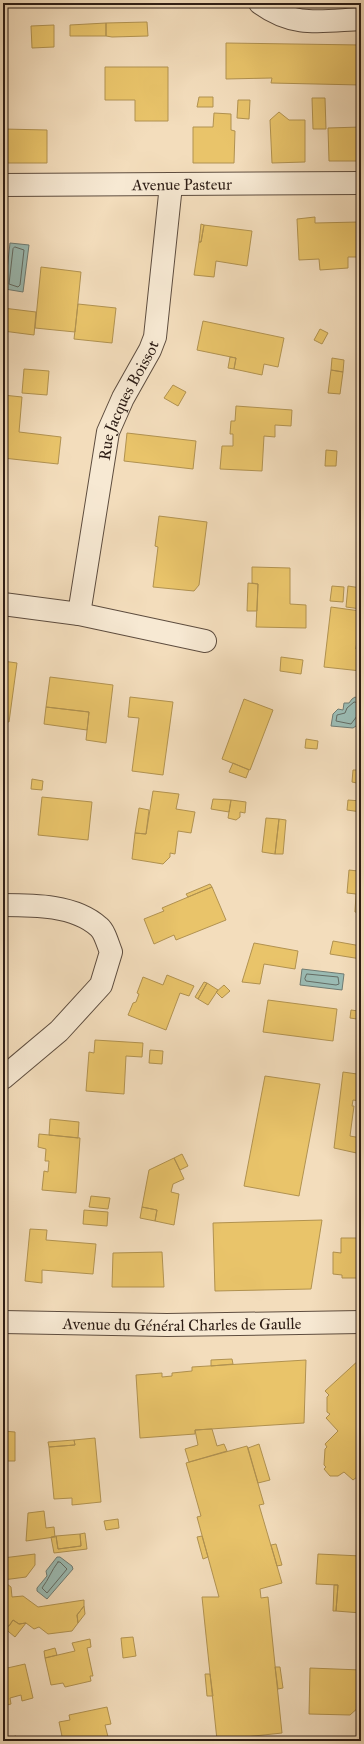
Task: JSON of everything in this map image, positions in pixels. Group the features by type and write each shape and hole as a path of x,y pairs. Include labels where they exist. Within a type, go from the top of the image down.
{"street":[{"path":"260,3 279,16 303,22 361,19"},
{"name":"Avenue Pasteur","path":"3,185 361,183"},
{"name":"Rue Jacques Boissot","path":"79,614 108,432 124,398 150,350 155,337 171,185"},
{"path":"3,604 79,614 205,641"},
{"path":"3,905 28,905 76,913 100,928 112,952 101,985 59,1031 3,1078"},
{"name":"Avenue du Général Charles de Gaulle","path":"3,1322 167,1325 361,1322"}],"water":[{"path":"10,243 29,245 23,292 5,289"},
{"path":"355,697 359,699 361,703 359,724 353,728 331,726 333,714 338,709 343,710 344,703 349,703"},
{"path":"302,969 344,974 342,990 300,985"},
{"path":"57,1557 60,1557 72,1566 73,1569 47,1599 37,1591 37,1588 47,1576 46,1571"}],"building: Homes":[{"path":"147,22 148,36 106,36 106,23"},
{"path":"106,23 106,36 70,36 70,25"},
{"path":"54,25 54,47 32,48 31,26"},
{"path":"226,43 361,45 361,85 271,83 272,78 226,79"},
{"path":"105,67 168,67 168,121 135,121 135,100 105,100"},
{"path":"199,97 213,97 213,107 197,107"},
{"path":"312,98 325,98 326,129 313,129"},
{"path":"238,100 250,100 249,119 237,118"},
{"path":"279,112 289,120 305,120 305,162 272,163 270,120"},
{"path":"214,113 231,114 231,130 235,131 234,163 193,163 193,127 213,127"},
{"path":"361,127 361,161 329,161 328,128"},
{"path":"3,129 47,130 47,163 3,163"},
{"path":"315,217 315,223 359,222 361,257 348,257 348,268 320,270 319,259 299,260 297,219"},
{"path":"201,224 204,225 201,242 199,242"},
{"path":"204,225 252,231 247,266 216,261 214,277 194,275 199,242 201,242"},
{"path":"41,267 81,272 75,332 35,328"},
{"path":"78,304 116,308 112,343 74,339"},
{"path":"3,308 36,312 34,335 3,331"},
{"path":"203,321 284,338 278,367 264,364 262,375 234,369 236,358 197,350"},
{"path":"320,329 328,333 322,344 314,340"},
{"path":"230,357 236,358 234,369 228,368"},
{"path":"332,358 344,360 343,372 331,370"},
{"path":"24,369 49,371 47,395 22,393"},
{"path":"331,370 343,372 340,394 328,393"},
{"path":"173,385 186,392 178,406 164,398"},
{"path":"3,395 22,397 19,432 61,437 58,464 3,458"},
{"path":"236,406 292,410 291,426 275,425 275,437 264,436 262,471 220,469 222,446 233,446 233,434 230,434 231,421 235,421"},
{"path":"127,433 196,441 193,469 124,461"},
{"path":"326,450 337,451 336,466 325,466"},
{"path":"159,516 207,522 199,585 194,591 153,587 158,547 155,546"},
{"path":"252,567 290,568 290,604 306,605 306,628 256,627 258,584 252,583"},
{"path":"248,583 258,584 257,611 247,611"},
{"path":"332,586 344,587 343,602 330,601"},
{"path":"348,586 361,588 361,609 346,607"},
{"path":"331,607 360,611 356,649 361,649 361,671 324,667"},
{"path":"358,634 361,635 361,649 356,649"},
{"path":"281,657 303,660 301,674 280,671"},
{"path":"3,661 17,663 9,722 3,721"},
{"path":"50,677 113,685 106,743 86,740 89,712 46,707"},
{"path":"130,697 173,702 163,775 132,771 139,718 128,717"},
{"path":"244,699 273,710 250,770 222,759"},
{"path":"46,707 89,712 87,730 44,724"},
{"path":"306,739 318,741 317,749 305,748"},
{"path":"233,763 249,770 246,778 229,772"},
{"path":"353,770 361,770 361,784 352,782"},
{"path":"32,779 43,781 42,790 31,789"},
{"path":"153,791 179,794 176,809 195,812 191,833 178,831 175,854 170,853 170,857 163,864 132,859 135,833 146,834"},
{"path":"42,797 92,802 88,840 38,835"},
{"path":"213,799 231,800 229,812 211,809"},
{"path":"231,800 246,802 245,813 240,812 240,817 236,820 228,818"},
{"path":"348,800 361,801 361,812 347,810"},
{"path":"139,808 149,810 146,834 135,833"},
{"path":"266,818 279,819 275,854 262,852"},
{"path":"279,819 286,820 283,854 275,854"},
{"path":"3,826 7,826 3,858"},
{"path":"359,867 361,867 361,886 357,886"},
{"path":"349,870 358,871 357,886 361,886 361,913 355,912 356,894 347,893"},
{"path":"210,884 212,887 188,897 186,894"},
{"path":"212,887 226,920 176,940 174,935 154,944 144,919 164,911 162,908"},
{"path":"333,941 361,946 361,959 330,954"},
{"path":"254,943 298,951 295,969 264,964 260,984 242,982"},
{"path":"167,975 194,986 189,996 180,993 166,1030 128,1015 133,1003 136,1002 139,994 137,993 143,977 163,985"},
{"path":"204,982 207,983 198,999 195,997"},
{"path":"207,983 218,990 208,1005 198,999"},
{"path":"224,985 230,991 222,998 216,992"},
{"path":"268,1000 337,1009 333,1041 263,1032"},
{"path":"351,1010 358,1011 357,1019 350,1018"},
{"path":"95,1040 143,1043 142,1057 126,1056 124,1094 86,1091 89,1052 94,1053"},
{"path":"150,1050 163,1051 162,1064 149,1063"},
{"path":"343,1072 357,1074 357,1076 361,1077 361,1101 353,1100 352,1106 354,1106 350,1136 361,1138 361,1154 334,1148"},
{"path":"265,1076 320,1084 299,1196 244,1186"},
{"path":"50,1119 79,1122 78,1138 49,1135"},
{"path":"39,1134 80,1138 76,1193 42,1190 44,1171 48,1172 49,1161 45,1161 46,1149 38,1147"},
{"path":"182,1154 188,1166 180,1170 174,1158"},
{"path":"174,1158 184,1179 173,1184 171,1192 179,1194 174,1225 155,1221 157,1210 142,1207 149,1170"},
{"path":"91,1196 110,1198 108,1209 89,1207"},
{"path":"142,1207 157,1210 155,1221 140,1218"},
{"path":"84,1210 108,1212 107,1226 83,1224"},
{"path":"322,1220 311,1289 215,1291 213,1223"},
{"path":"30,1229 47,1230 46,1240 96,1244 93,1274 42,1270 42,1283 25,1281"},
{"path":"341,1238 361,1238 361,1278 342,1278 342,1275 333,1274 333,1252 341,1253"},
{"path":"162,1252 164,1287 112,1287 113,1253"},
{"path":"232,1359 233,1364 211,1366 211,1360"},
{"path":"360,1359 361,1480 357,1477 353,1480 344,1472 338,1476 330,1476 324,1469 326,1467 324,1465 325,1449 327,1447 325,1444 338,1431 326,1418 330,1414 327,1412 327,1397 329,1395 325,1391"},
{"path":"306,1360 304,1423 195,1430 195,1434 140,1438 136,1375 162,1373 162,1377 172,1376 172,1373 192,1371 192,1367"},
{"path":"212,1429 217,1446 224,1444 227,1451 189,1462 185,1449 198,1445 195,1430"},
{"path":"3,1431 15,1432 15,1461 5,1461 5,1465 3,1465"},
{"path":"95,1438 101,1502 72,1505 72,1498 54,1499 49,1447 75,1445 74,1440"},
{"path":"74,1440 75,1445 49,1447 48,1442"},
{"path":"259,1444 270,1480 258,1483 248,1448"},
{"path":"247,1446 264,1504 259,1505 282,1583 260,1589 261,1598 268,1597 282,1733 217,1740 202,1597 219,1597 197,1517 201,1516 186,1463"},
{"path":"44,1511 46,1528 54,1527 55,1537 26,1541 28,1513"},
{"path":"118,1519 119,1528 106,1530 104,1521"},
{"path":"85,1533 87,1549 54,1553 51,1537 56,1536 58,1549 81,1546 80,1534"},
{"path":"80,1534 81,1546 58,1549 56,1536"},
{"path":"202,1536 208,1557 203,1559 197,1537"},
{"path":"276,1544 282,1565 277,1566 271,1545"},
{"path":"35,1554 35,1565 26,1577 3,1580 3,1558"},
{"path":"318,1554 361,1556 361,1613 336,1611 338,1585 316,1584"},
{"path":"3,1581 11,1587 12,1597 23,1596 38,1607 84,1600 84,1606 77,1615 78,1623 72,1631 48,1634 39,1627 34,1629 26,1623 19,1624 13,1620 9,1626 3,1626"},
{"path":"334,1585 338,1585 336,1611 333,1611"},
{"path":"84,1606 85,1614 78,1623 77,1615"},
{"path":"13,1620 19,1624 26,1623 15,1637 3,1627 9,1626"},
{"path":"133,1637 136,1656 123,1658 121,1638"},
{"path":"90,1639 91,1647 87,1648 93,1676 90,1676 91,1681 65,1687 63,1683 51,1685 45,1658 75,1651 72,1643"},
{"path":"55,1648 57,1655 45,1658 44,1651"},
{"path":"25,1664 33,1698 22,1701 21,1695 10,1698 11,1704 3,1706 3,1669"},
{"path":"275,1667 280,1667 283,1688 278,1689"},
{"path":"310,1668 361,1670 360,1706 350,1715 309,1714"},
{"path":"205,1674 210,1674 213,1696 207,1696"},
{"path":"107,1707 111,1724 105,1725 109,1741 63,1741 59,1722 70,1720 69,1715"},
{"path":"16,1736 17,1741 3,1741 3,1739"}],"building: Industry":[{"path":"361,1196 361,1217 357,1216"}]}
